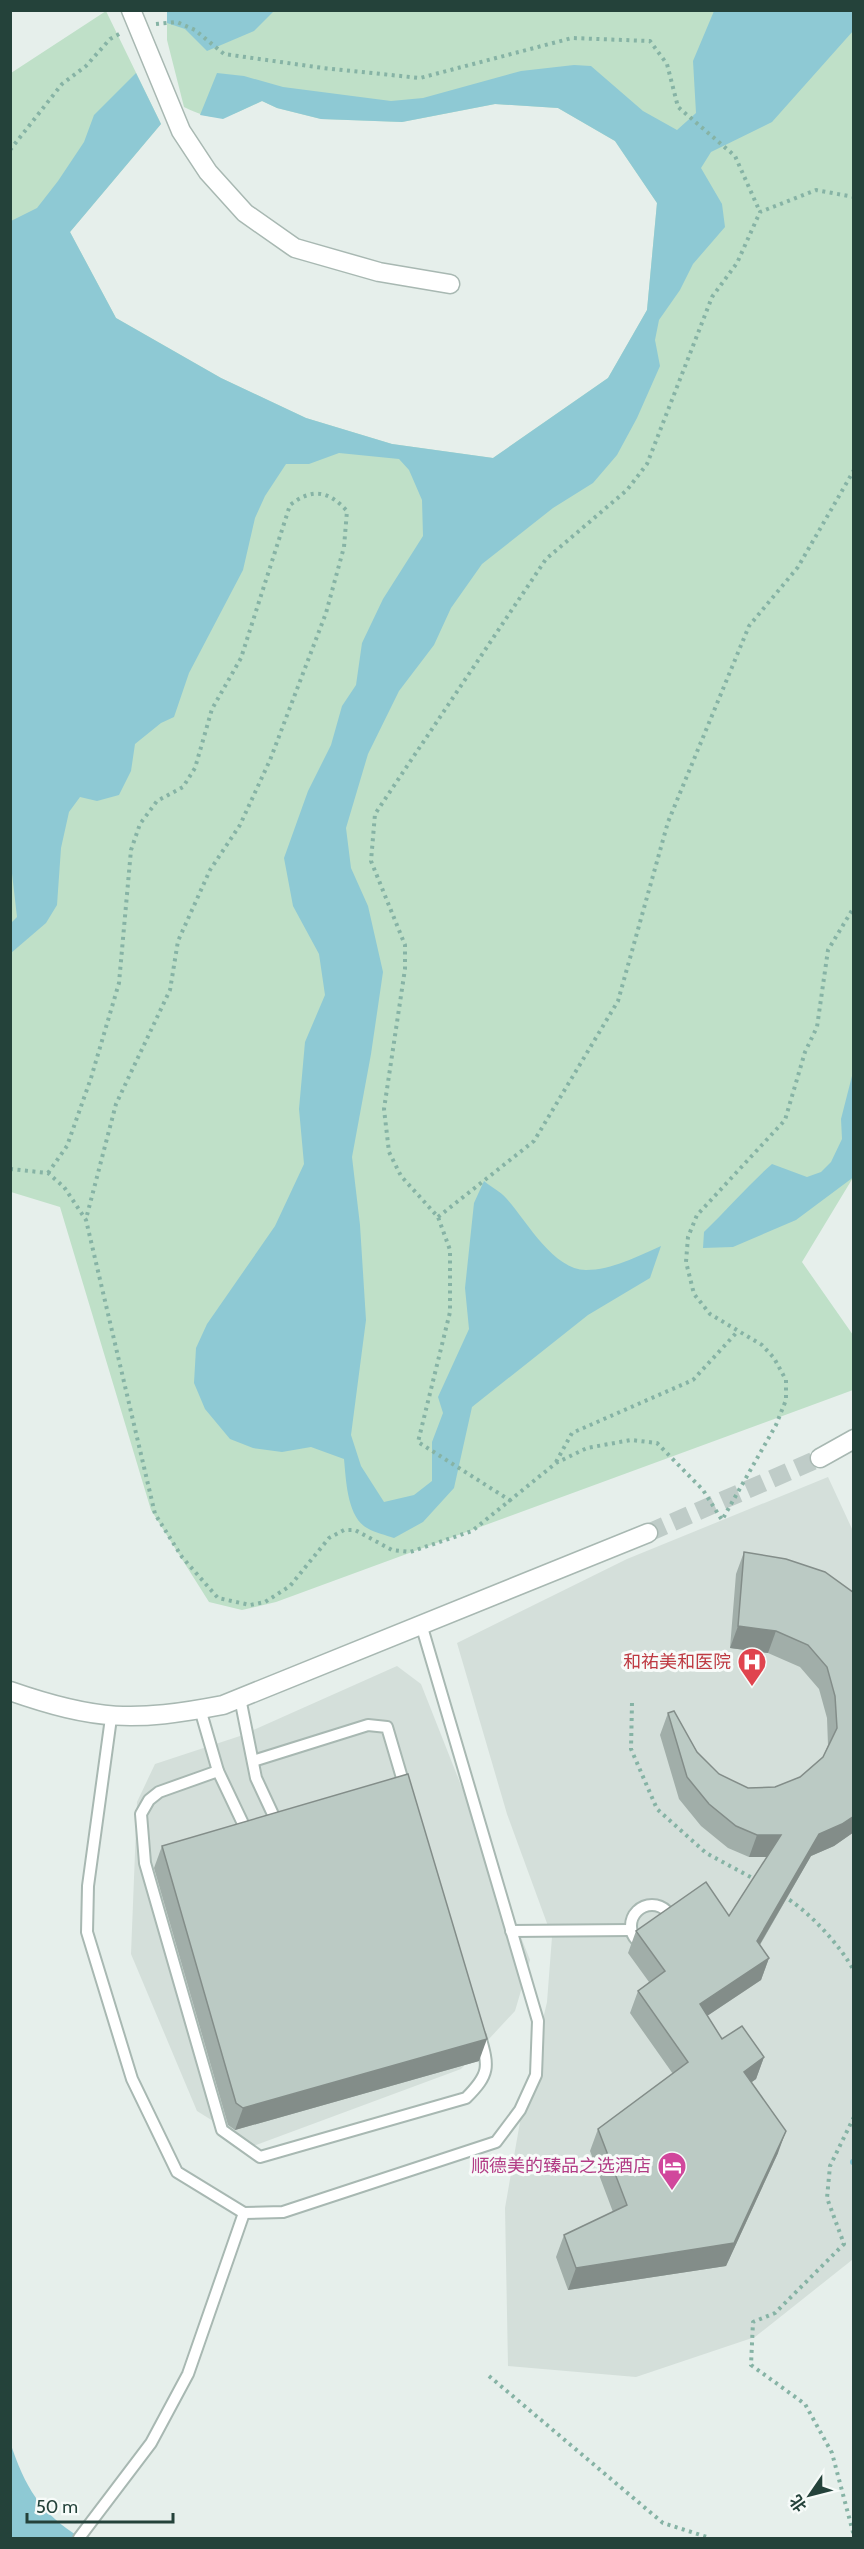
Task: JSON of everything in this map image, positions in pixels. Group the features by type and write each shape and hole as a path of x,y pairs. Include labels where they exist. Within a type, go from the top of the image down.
{"street":[{"path":"134,18 181,130 208,172 245,213 295,248 379,272 450,284"},
{"path":"820,1458 854,1439"},
{"path":"10,1691 61,1709 111,1718 162,1716 200,1709 240,1698 648,1533"}],"lane":[{"path":"111,1718 88,1886 87,1932 132,2079 177,2172 244,2213 283,2212 496,2142 519,2110 536,2075 538,2021 421,1624"},
{"path":"240,1698 267,1826"},
{"path":"200,1709 218,1771 267,1826"},
{"path":"253,1761 368,1725 387,1727 400,1789 409,1799"},
{"path":"218,1771 159,1792 149,1800 141,1814 145,1863 222,2130 260,2157 466,2098 479,2085 488,2064 476,2022"},
{"path":"236,1835 267,1826"},
{"path":"145,1863 156,1859"},
{"path":"647,1905 660,1907 673,1922 668,1941 655,1947 641,1944 631,1930 635,1913 647,1905"},
{"path":"511,1931 631,1930"},
{"path":"79,2538 152,2443 188,2374 244,2213"}],"path":[{"path":"10,150 62,84 87,66 110,39 134,18 177,22 195,30 224,54 420,78 572,38 650,41 667,64 678,106 735,156 760,212"},
{"path":"511,1501 418,1442 450,1312 450,1250 438,1217 401,1176 389,1152 384,1109 405,969 405,945 371,861 375,813 546,559 627,490 647,464 712,297 737,263 760,212 816,190 854,196"},
{"path":"438,1217 534,1141 618,1001 668,822 749,626 798,567 854,470"},
{"path":"48,1173 67,1146 91,1078 119,983 130,850 140,824 157,801 183,787 195,768 212,709 241,658 290,505 302,496 318,493 336,499 346,511 344,548 326,613 255,793 240,825 210,870 178,941 170,990 116,1104 86,1220"},
{"path":"10,1169 48,1173 64,1188 86,1220 155,1514 182,1557 218,1598 250,1605 265,1602 290,1586 329,1538 344,1530 355,1530 392,1550 410,1552 472,1531 556,1463 587,1448 632,1440 657,1443 703,1490 722,1520 776,1425 786,1401 786,1380 774,1358 762,1345 710,1314 694,1294 686,1262 688,1238 697,1215 785,1120 805,1052 817,1027 828,950 854,907"},
{"path":"556,1463 572,1433 693,1380 738,1331"},
{"path":"632,1702 631,1749 657,1809 706,1852 766,1886"},
{"path":"776,1892 796,1903 847,1957 854,1971"},
{"path":"854,2117 830,2166 827,2198 844,2244 775,2313 753,2322 751,2365 806,2404 832,2453 854,2536"},
{"path":"489,2376 663,2523 710,2538"}],"shaded area":[{"path":"828,1477 853,1531 852,2260 755,2337 636,2377 508,2366 505,2208 524,2099 547,2002 552,1937 507,1814 457,1643 627,1559"},
{"path":"397,1666 421,1684 530,1960 515,2011 461,2069 253,2146 197,2111 131,1954 137,1802 155,1764 240,1736"}],"green space":[{"path":"106,11 161,124 70,232 116,318 221,378 306,418 392,444 493,458 608,378 647,310 657,203 615,141 558,108 495,104 402,122 321,119 277,108 262,101 224,116 216,117 196,113 184,107 167,40 167,11 853,11 854,1176 802,1262 853,1335 853,1390 276,1602 242,1610 209,1602 151,1510 60,1207 11,1192 11,73"}],"water":[{"path":"167,10 274,11 254,31 207,51 185,29 167,23"},
{"path":"714,11 853,11 853,31 772,122 711,152 701,168 722,204 725,227 693,264 680,290 659,320 655,340 660,366 637,418 617,455 593,483 553,508 482,564 451,608 434,645 399,691 368,754 346,828 351,868 368,906 383,972 352,1157 360,1225 366,1320 351,1435 361,1466 384,1502 414,1495 432,1481 432,1442 443,1413 438,1397 469,1329 465,1288 474,1203 484,1181 506,1198 551,1253 574,1268 586,1270 605,1268 661,1246 650,1278 588,1315 472,1407 454,1488 423,1522 394,1538 377,1533 360,1523 351,1507 344,1459 311,1447 282,1452 253,1448 230,1439 205,1409 194,1383 196,1348 207,1324 275,1226 304,1164 299,1109 305,1042 325,995 319,954 293,906 284,858 308,791 331,745 342,706 356,685 362,643 383,599 423,536 422,500 409,470 399,459 339,453 309,464 286,464 265,496 255,518 243,570 189,673 174,717 161,723 135,744 131,771 119,795 97,801 80,797 69,812 61,848 57,905 46,923 11,953 11,923 17,917 10,856 11,221 37,208 84,142 94,115 136,73 161,124 70,232 116,318 221,378 306,418 392,444 493,458 608,378 647,310 657,203 615,141 558,108 495,104 402,122 321,119 277,108 262,101 223,119 200,115 217,73 244,76 283,87 391,101 423,98 521,71 574,65 591,66 643,111 677,130 696,113 693,61"},
{"path":"853,1072 854,1176 796,1220 733,1247 703,1248 704,1232 772,1164 807,1177 821,1172 831,1162 842,1139 841,1119"},
{"path":"10,2442 28,2486 44,2509 81,2538 11,2538"}],"building":[{"path":"744,1552 786,1559 825,1572 854,1593 854,1816 819,1834 757,1941 769,1958 700,2004 722,2039 742,2026 764,2057 744,2072 786,2131 734,2243 576,2268 564,2235 627,2205 598,2129 688,2062 638,1991 665,1971 636,1931 706,1882 729,1916 781,1835 757,1835 736,1826 709,1804 687,1777 668,1713 674,1711 697,1752 719,1774 748,1788 775,1787 800,1777 823,1757 837,1728 835,1696 827,1667 808,1645 776,1631 738,1626"},
{"path":"408,1774 487,2039 243,2108 236,2103 162,1846"}],"tunnel":[{"path":"648,1533 820,1458"}],"place":[{"name":"和祐美和医院","path":"752,1688"},
{"name":"顺德美的臻品之选酒店","path":"672,2192"}]}
